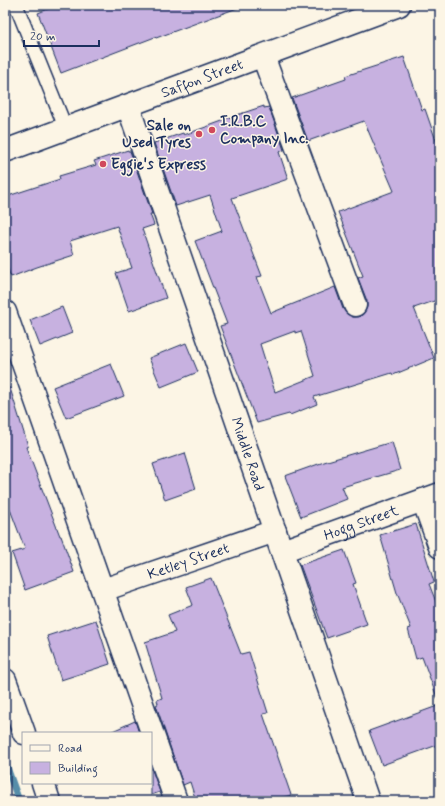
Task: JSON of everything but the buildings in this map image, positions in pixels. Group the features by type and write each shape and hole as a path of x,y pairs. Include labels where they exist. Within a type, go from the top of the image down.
{"street":[{"name":"Saffon Street","path":"5,151 400,5"},
{"path":"263,56 355,304"},
{"name":"Middle Road","path":"128,106 368,801"},
{"path":"5,312 152,732"},
{"path":"432,497 440,547"},
{"name":"Hogg Street","path":"278,541 432,497"},
{"name":"Ketley Street","path":"102,590 278,541"},
{"path":"5,680 24,732"},
{"path":"152,733 176,801"},
{"path":"43,784 49,801"}],"lane":[{"path":"16,5 66,129"}],"waterway":[{"path":"5,762 19,801"}],"place":[{"name":"I.R.B.C Company Inc.","path":"212,130"},
{"name":"Sale on Used Tyres","path":"199,134"},
{"name":"Eggie's Express","path":"103,164"}]}
